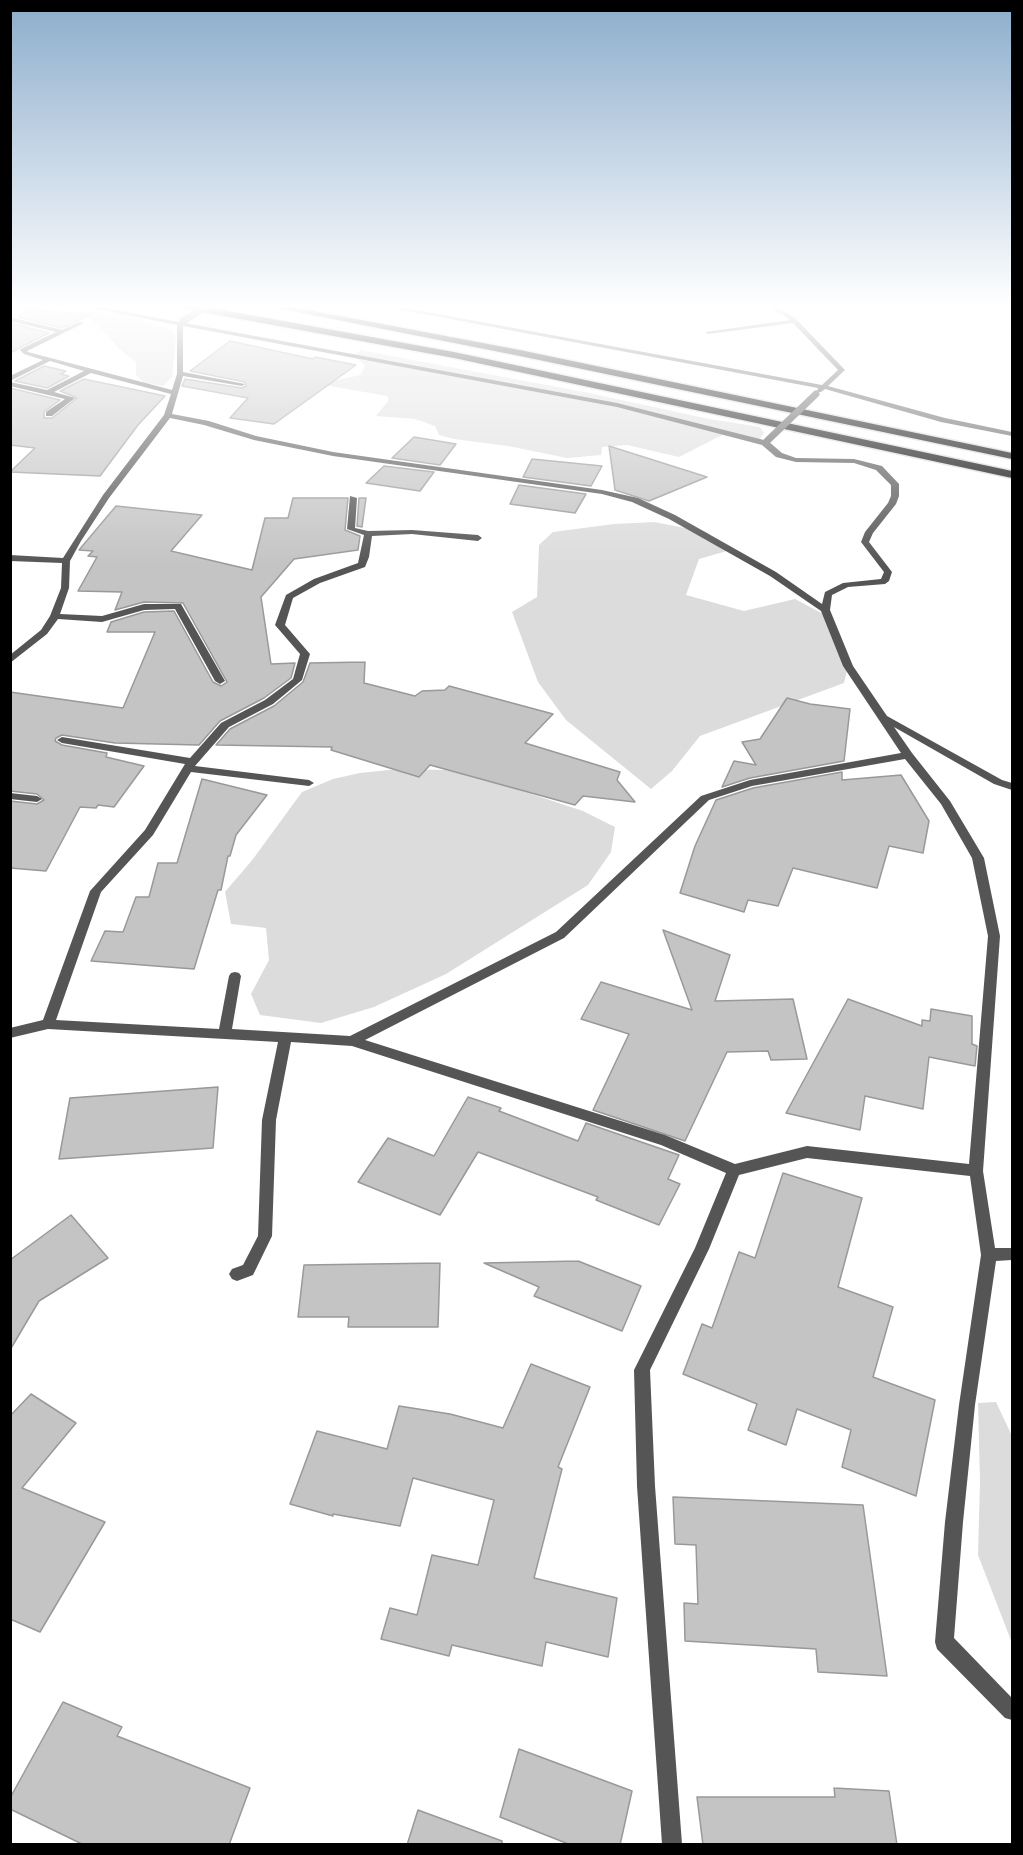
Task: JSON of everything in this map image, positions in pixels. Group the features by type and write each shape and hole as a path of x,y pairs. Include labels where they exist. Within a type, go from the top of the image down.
{"highway":[{"path":"627,393 1012,476"},
{"path":"712,393 1012,456"}],"street":[{"path":"47,393 71,398 49,414"},
{"path":"13,654 44,632 55,616 65,588 66,561 106,497 168,415 176,393"},
{"path":"551,393 617,405 766,442 779,455 796,460 854,461 879,468 895,484 892,504 869,532 865,542 888,572 885,581 846,585 828,594 825,610 848,666 908,755 946,803 978,858 994,936 976,1171 989,1255 967,1405 944,1642 1012,1711"},
{"path":"766,442 818,393"},
{"path":"844,393 944,420 1012,434"},
{"path":"168,415 206,423 254,438 333,453 602,492 635,500 672,517 773,574 825,610"},
{"path":"353,498 351,529 358,533 412,532 478,538"},
{"path":"48,1024 96,891 148,832 190,765 225,725 269,702 297,680 305,654 280,625 289,597 317,581 362,565 368,534"},
{"path":"10,558 66,561"},
{"path":"55,616 102,619 144,607 178,606 220,681"},
{"path":"884,717 1012,788"},
{"path":"62,740 190,765 309,783"},
{"path":"352,1041 560,935 705,798 750,783 908,755"},
{"path":"10,796 37,799"},
{"path":"224,1035 235,976"},
{"path":"10,1033 48,1024 352,1041 665,1141 734,1170 807,1152 976,1171"},
{"path":"237,1274 248,1270 265,1236 269,1120 285,1039"},
{"path":"672,1845 646,1486 642,1370 702,1249 734,1170"},
{"path":"989,1255 1012,1254"}],"shaded area":[{"path":"368,393 587,393 709,419 760,427 764,433 760,439 722,435 679,457 627,445 602,447 601,455 567,458 508,446 454,439 439,435 435,426 415,419 376,416 389,400 387,396"},
{"path":"654,522 706,532 730,550 699,559 686,595 744,611 795,599 829,617 848,666 844,683 700,736 672,771 651,789 566,720 538,682 512,612 537,597 539,545 553,532 614,524"},
{"path":"398,769 446,770 501,784 583,811 615,827 611,852 588,885 446,974 374,1007 321,1023 260,1015 251,994 269,960 266,928 231,924 225,892 253,859 302,792 333,779 360,773"},
{"path":"996,1402 1012,1436 1012,1643 978,1555 980,1481 978,1403"}],"building":[{"path":"10,393 29,393 60,400 44,412 44,418 52,418 77,398 64,393 149,393 165,396 138,425 100,476 10,472 35,448 10,445"},
{"path":"218,393 318,393 274,424 230,418 248,398"},
{"path":"414,437 456,444 440,465 392,458"},
{"path":"609,446 707,477 649,501 615,490"},
{"path":"532,459 602,466 591,486 523,477"},
{"path":"384,466 434,472 420,491 366,483"},
{"path":"519,485 586,494 575,513 510,504"},
{"path":"293,498 348,498 345,530 360,536 358,550 294,559 261,597 271,664 295,663 291,678 264,698 220,721 199,745 115,743 62,735 56,738 55,741 62,745 107,753 106,757 144,766 114,807 98,805 96,808 80,807 46,871 10,868 10,801 37,804 44,800 37,794 10,791 10,692 123,708 155,632 107,632 111,622 144,612 174,611 213,682 221,686 227,682 183,603 144,602 115,610 122,592 78,591 97,557 88,556 93,551 79,550 116,506 202,515 171,551 252,570 265,518 288,518"},
{"path":"359,498 366,498 362,527 357,526"},
{"path":"365,662 364,683 415,696 422,691 445,690 449,686 553,714 525,743 620,772 617,780 635,802 583,796 575,805 430,765 419,777 331,750 332,747 216,745 230,729 274,706 303,682 310,663"},
{"path":"787,698 810,704 850,709 844,761 750,778 722,787 734,761 756,765 742,742 760,739"},
{"path":"842,772 842,780 901,775 929,821 923,853 889,846 877,888 793,868 778,906 748,900 744,912 680,893 695,846 716,800 753,788"},
{"path":"202,779 267,795 236,835 230,856 228,856 221,890 218,890 194,969 91,961 105,931 123,932 136,897 149,897 158,863 177,863"},
{"path":"663,930 730,955 715,1001 793,999 807,1059 771,1060 768,1051 727,1052 685,1141 593,1110 629,1034 581,1019 601,982 692,1010"},
{"path":"848,999 922,1026 922,1020 930,1021 931,1009 972,1016 972,1044 977,1046 975,1066 929,1057 923,1109 865,1096 860,1130 786,1113"},
{"path":"218,1087 213,1148 59,1159 70,1098"},
{"path":"468,1097 501,1108 499,1111 578,1141 586,1123 679,1155 668,1179 680,1184 659,1225 596,1200 598,1197 478,1152 440,1215 358,1182 388,1138 434,1156"},
{"path":"783,1173 862,1198 838,1287 893,1307 873,1377 935,1400 916,1496 842,1467 851,1430 797,1409 786,1445 748,1430 757,1404 683,1374 702,1324 712,1328 739,1252 755,1258"},
{"path":"71,1215 108,1258 39,1301 10,1350 10,1260"},
{"path":"578,1261 641,1286 622,1331 534,1296 539,1287 484,1263"},
{"path":"440,1263 438,1327 348,1327 349,1317 298,1317 304,1265"},
{"path":"531,1364 590,1387 558,1467 562,1469 534,1578 617,1598 608,1657 546,1642 542,1666 452,1645 449,1656 381,1639 390,1608 417,1615 432,1555 478,1565 494,1500 413,1478 400,1526 333,1514 333,1516 290,1504 317,1431 387,1449 399,1406 450,1414 503,1428"},
{"path":"31,1394 76,1423 22,1488 105,1522 40,1632 10,1619 10,1416"},
{"path":"673,1497 863,1505 887,1676 818,1672 816,1649 685,1641 684,1603 698,1604 696,1545 675,1544"},
{"path":"63,1702 122,1727 117,1736 250,1788 229,1845 84,1845 10,1809 10,1798"},
{"path":"519,1749 632,1791 620,1845 571,1845 500,1817"},
{"path":"834,1788 889,1791 897,1845 703,1845 697,1797 835,1797"},
{"path":"418,1810 502,1841 502,1845 407,1845"}]}
